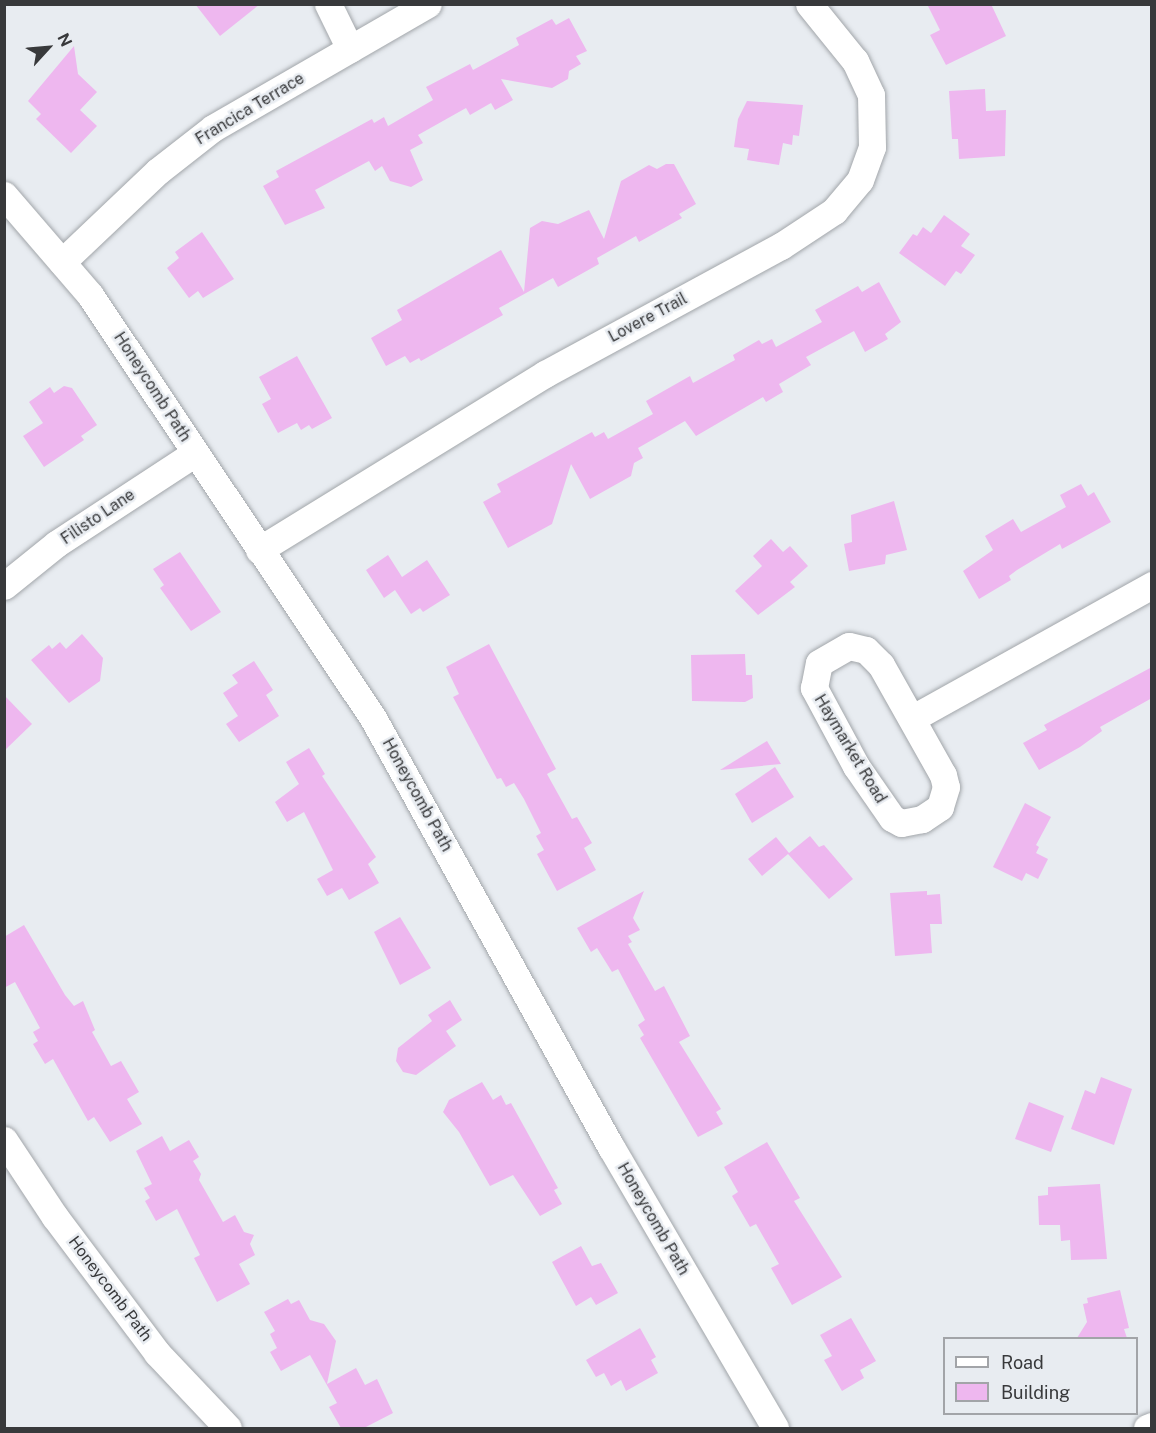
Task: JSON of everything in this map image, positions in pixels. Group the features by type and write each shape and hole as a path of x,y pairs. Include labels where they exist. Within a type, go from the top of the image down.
{"street":[{"path":"328,4 350,50"},
{"name":"Francica Terrace","path":"62,262 158,171 213,128 428,4"},
{"name":"Lovere Trail","path":"259,550 545,374 781,246 834,211 860,180 872,147 871,96 855,61 809,4"},
{"name":"Honeycomb Path","path":"4,195 62,262 129,351 259,550 373,718 599,1127 775,1428"},
{"name":"Filisto Lane","path":"4,586 56,544 195,453"},
{"path":"913,718 1152,585"},
{"name":"Haymarket Road","path":"849,646 866,650 881,665 913,718 946,787 940,807 922,819 902,823 892,818 856,766 814,688 819,663 849,646"},
{"name":"Honeycomb Path","path":"4,1140 55,1217 157,1353 228,1428"},
{"path":"1147,1428 1152,1426"}],"building":[{"path":"195,4 260,4 220,36"},
{"path":"927,4 991,4 1006,36 946,65 930,35 940,30"},
{"path":"569,18 587,51 576,56 581,64 569,71 568,79 552,88 501,79 513,100 495,110 491,103 470,115 466,108 418,135 423,143 410,150 423,180 411,187 390,181 382,166 375,171 369,161 315,190 325,208 285,225 263,186 279,177 276,171 372,119 374,123 384,117 388,126 433,100 426,87 470,64 473,70 519,45 516,38 552,19 556,25"},
{"path":"74,46 78,74 97,92 80,110 97,126 71,153 36,119 41,114 28,101"},
{"path":"985,89 986,111 1006,110 1005,156 959,159 958,139 952,139 949,91"},
{"path":"747,101 803,105 799,136 793,135 792,145 783,143 779,165 747,160 749,149 734,147 738,119"},
{"path":"666,164 674,164 696,204 679,214 682,218 639,242 636,236 597,258 599,264 558,287 553,278 499,308 503,315 421,361 419,358 410,363 405,356 386,366 371,338 402,320 397,310 501,250 524,292 530,228 542,221 558,224 589,210 604,239 621,181 649,165 657,169"},
{"path":"944,215 970,234 961,246 975,255 961,274 956,271 945,286 899,253 913,234 917,236 923,227 931,233"},
{"path":"202,232 234,279 203,298 198,291 189,298 167,268 179,258 175,252"},
{"path":"879,282 901,322 885,334 888,339 865,352 854,331 806,357 811,365 779,384 783,392 766,402 763,397 696,436 685,421 638,448 643,458 634,463 631,476 590,499 571,464 552,524 508,548 483,502 501,492 497,484 592,432 595,437 604,432 608,439 653,414 646,401 690,376 693,383 735,360 733,355 759,340 762,344 772,339 776,347 822,322 815,310 858,286 862,292"},
{"path":"297,356 332,418 312,429 309,425 301,430 297,423 278,433 262,404 271,399 259,377"},
{"path":"64,386 72,388 97,425 81,436 84,440 44,467 23,436 43,423 29,402 50,387 54,393"},
{"path":"1081,484 1088,496 1094,492 1111,522 1062,549 1060,544 1017,570 1009,576 1011,580 979,599 963,571 993,550 985,536 1013,519 1021,532 1066,507 1060,495"},
{"path":"894,501 907,550 886,555 885,564 849,571 844,544 852,542 851,515"},
{"path":"771,539 783,552 790,546 808,566 790,582 795,587 758,615 735,591 762,566 753,556"},
{"path":"180,552 221,612 191,631 160,588 164,585 153,569"},
{"path":"388,555 402,577 427,560 450,595 423,612 420,608 411,614 395,590 384,598 366,570"},
{"path":"82,634 103,658 100,681 69,703 31,660 49,645 52,649 60,642 66,649"},
{"path":"489,644 556,769 547,774 572,819 577,817 592,843 584,848 596,870 557,891 537,854 544,850 536,836 541,833 524,799 514,783 506,787 501,778 497,779 453,697 459,694 446,667"},
{"path":"745,654 746,675 752,675 753,698 745,702 692,701 691,655"},
{"path":"254,661 273,690 266,695 279,716 239,742 226,724 238,716 223,693 238,683 232,675"},
{"path":"1152,667 1152,698 1100,727 1102,731 1080,747 1039,770 1023,743 1047,730 1044,725"},
{"path":"4,695 32,724 4,751"},
{"path":"767,741 781,764 720,770"},
{"path":"309,748 325,774 322,776 376,857 368,864 379,883 349,900 342,888 327,896 317,879 333,870 304,812 287,822 275,802 299,784 286,762"},
{"path":"775,767 794,797 752,823 735,794"},
{"path":"1025,803 1051,817 1036,845 1039,847 1036,853 1048,859 1038,879 1026,873 1022,881 993,867"},
{"path":"810,836 819,847 824,845 853,879 829,899 788,854 762,876 748,859 776,837 789,853"},
{"path":"644,891 633,918 640,930 628,936 632,942 628,944 655,991 664,986 690,1036 679,1042 721,1109 716,1112 723,1124 698,1137 640,1038 644,1035 638,1025 645,1020 618,969 612,972 597,948 591,952 577,928"},
{"path":"927,891 927,895 940,894 942,924 930,924 932,953 895,956 890,893"},
{"path":"400,917 431,968 400,985 374,932"},
{"path":"24,925 65,995 74,1006 83,1001 95,1030 92,1032 111,1066 121,1061 139,1092 127,1099 142,1124 110,1142 94,1117 88,1121 53,1059 45,1064 33,1044 38,1041 33,1032 40,1028 15,982 4,988 4,937"},
{"path":"450,1000 462,1020 446,1031 456,1046 416,1075 403,1072 396,1061 398,1048 432,1021 428,1015"},
{"path":"1101,1077 1132,1089 1114,1145 1071,1129 1085,1090 1095,1094"},
{"path":"482,1082 493,1100 501,1095 506,1105 511,1103 558,1188 554,1190 562,1204 540,1216 513,1175 490,1186 459,1132 443,1112 449,1100"},
{"path":"1029,1102 1064,1116 1051,1152 1015,1139"},
{"path":"162,1136 170,1151 189,1140 199,1157 193,1161 201,1174 199,1180 223,1222 235,1215 244,1232 254,1235 250,1244 255,1255 239,1264 250,1284 217,1302 194,1258 200,1255 177,1209 156,1221 145,1201 150,1198 144,1188 152,1184 136,1151"},
{"path":"767,1142 800,1198 794,1201 842,1277 792,1305 771,1268 779,1264 756,1224 750,1227 732,1196 738,1192 724,1167"},
{"path":"1100,1184 1107,1259 1071,1260 1070,1240 1061,1241 1060,1225 1039,1225 1038,1196 1048,1195 1048,1187"},
{"path":"581,1246 592,1266 601,1263 618,1293 596,1305 591,1297 576,1306 552,1262"},
{"path":"1120,1290 1129,1328 1124,1329 1127,1337 1078,1337 1087,1322 1083,1304 1088,1303 1087,1298"},
{"path":"288,1299 291,1304 299,1300 310,1320 324,1324 336,1341 327,1384 356,1368 365,1385 377,1379 393,1413 364,1428 341,1428 329,1407 337,1403 310,1355 281,1371 270,1352 277,1348 270,1334 275,1331 264,1312"},
{"path":"851,1318 876,1361 860,1370 864,1378 842,1391 824,1360 832,1356 820,1335"},
{"path":"640,1328 656,1357 651,1360 658,1373 626,1391 621,1380 611,1386 604,1373 596,1377 586,1360"}]}
